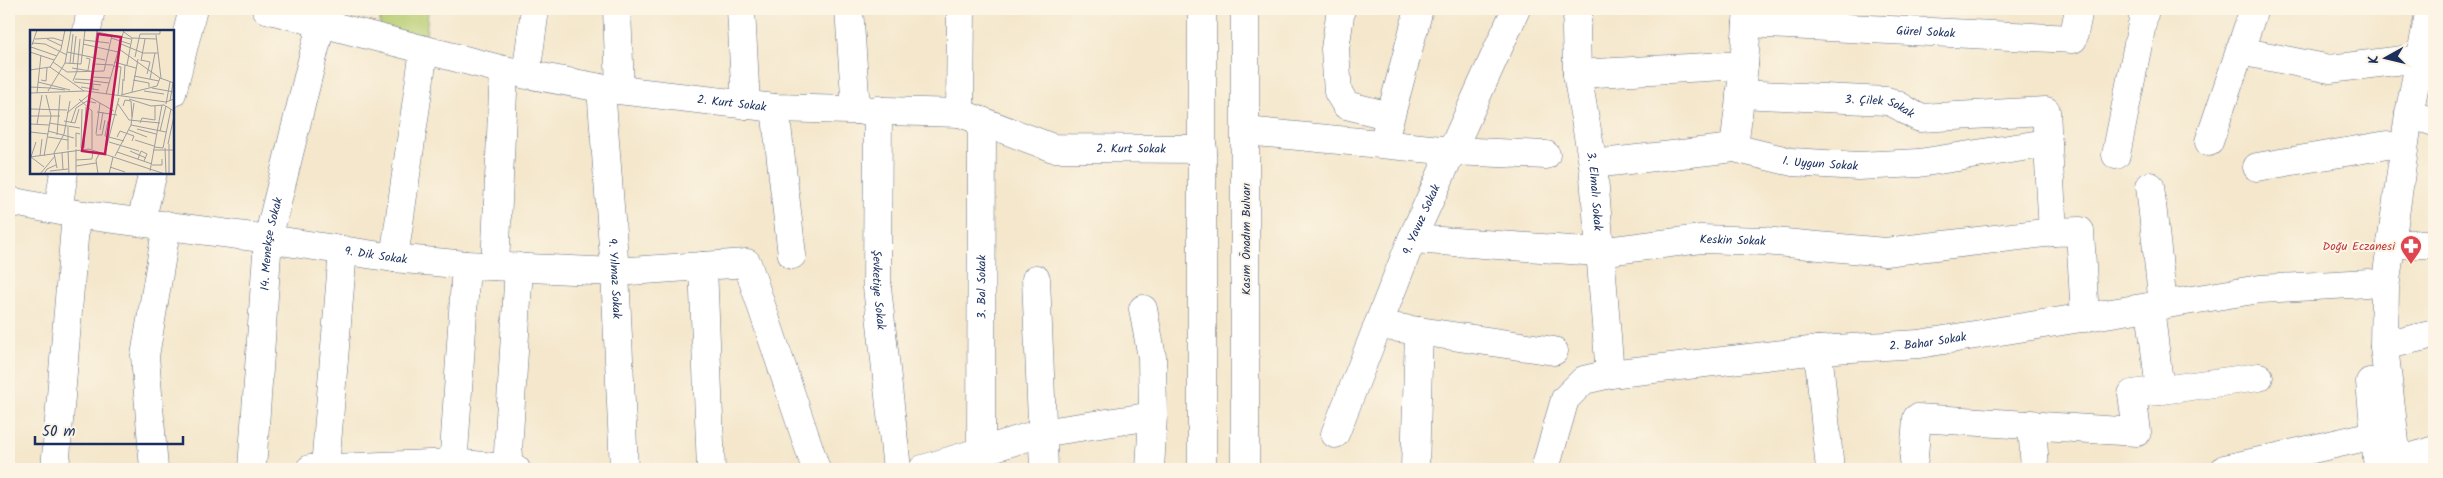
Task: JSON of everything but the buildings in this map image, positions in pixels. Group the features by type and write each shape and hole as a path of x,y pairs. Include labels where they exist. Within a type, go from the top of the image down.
{"street":[{"path":"87,30 91,9"},
{"path":"174,86 193,9"},
{"name":"2. Kurt Sokak","path":"266,9 515,72 611,89 775,108 867,110 971,117 1053,148 1203,149"},
{"path":"343,250 317,469 453,466 510,469 507,267 515,72 535,9"},
{"name":"9. Yılmaz Sokak","path":"617,9 611,89 615,272 624,469"},
{"path":"741,9 746,104"},
{"name":"Şevketiye Sokak","path":"849,9 867,110 877,286 897,469"},
{"name":"3. Bal Sokak","path":"961,9 971,117 970,460"},
{"path":"1202,9 1202,469"},
{"name":"Kasım Önadım Bulvarı","path":"1245,9 1245,469"},
{"path":"1341,9 1335,49 1338,92 1346,106 1390,116"},
{"path":"1383,143 1419,9"},
{"name":"9. Yavuz Sokak","path":"1335,434 1412,239 1516,9"},
{"name":"3. Elmalı Sokak","path":"1579,9 1576,28 1577,74 1593,164 1610,374"},
{"name":"Gürel Sokak","path":"1747,16 2073,39 2078,9"},
{"path":"2116,155 2145,9"},
{"path":"2209,142 2254,9"},
{"path":"2391,467 2374,434 2369,368 2370,283 2387,145 2411,9"},
{"path":"2391,467 2384,346 2385,288 2391,244 2422,118 2430,9"},
{"path":"1734,148 1744,65 1747,16"},
{"name":"14. Menekşe Sokak","path":"252,469 268,239 321,24"},
{"path":"394,258 424,50"},
{"path":"2240,51 2330,69 2403,60"},
{"path":"1577,74 1744,65"},
{"name":"3. Çilek Sokak","path":"1740,94 1887,101 1902,105 1909,113 1920,118 2046,111 2048,143"},
{"path":"775,108 792,255"},
{"path":"1246,131 1452,150 1546,155"},
{"path":"2048,143 2054,232"},
{"name":"1. Uygun Sokak","path":"1593,164 1734,148 1792,162 1858,166 1919,163 2048,143"},
{"path":"2257,166 2387,145"},
{"path":"55,469 67,212 64,174"},
{"path":"153,174 154,224 144,356 154,469"},
{"path":"2150,186 2160,391"},
{"name":"9. Dik Sokak","path":"9,202 67,212 394,258 466,265 615,272 747,263 816,469"},
{"name":"Keskin Sokak","path":"1412,239 1599,252 1701,239 1764,241 1885,252 2054,232 2080,231 2085,318"},
{"path":"2391,244 2434,244"},
{"path":"453,466 466,265"},
{"path":"703,266 711,469"},
{"path":"1036,279 1044,469"},
{"name":"2. Bahar Sokak","path":"1545,469 1565,399 1584,380 1610,374 1818,350 1919,344 2260,289 2370,283"},
{"path":"1143,308 1152,357 1153,416 1150,469"},
{"path":"1378,325 1554,351"},
{"path":"1415,469 1418,331"},
{"path":"2384,346 2434,334"},
{"path":"1818,350 1830,469"},
{"path":"1913,469 1917,418 2137,432 2132,394 2259,377"},
{"path":"924,469 970,460 1041,433 1153,416"},
{"path":"2032,424 2035,469"},
{"path":"2226,469 2374,434"},
{"path":"2391,467 2434,450"}],"green space":[{"path":"380,9 428,9 426,38 380,27"}],"place":[{"name":"Doğu Eczanesi","path":"2411,265"}]}
